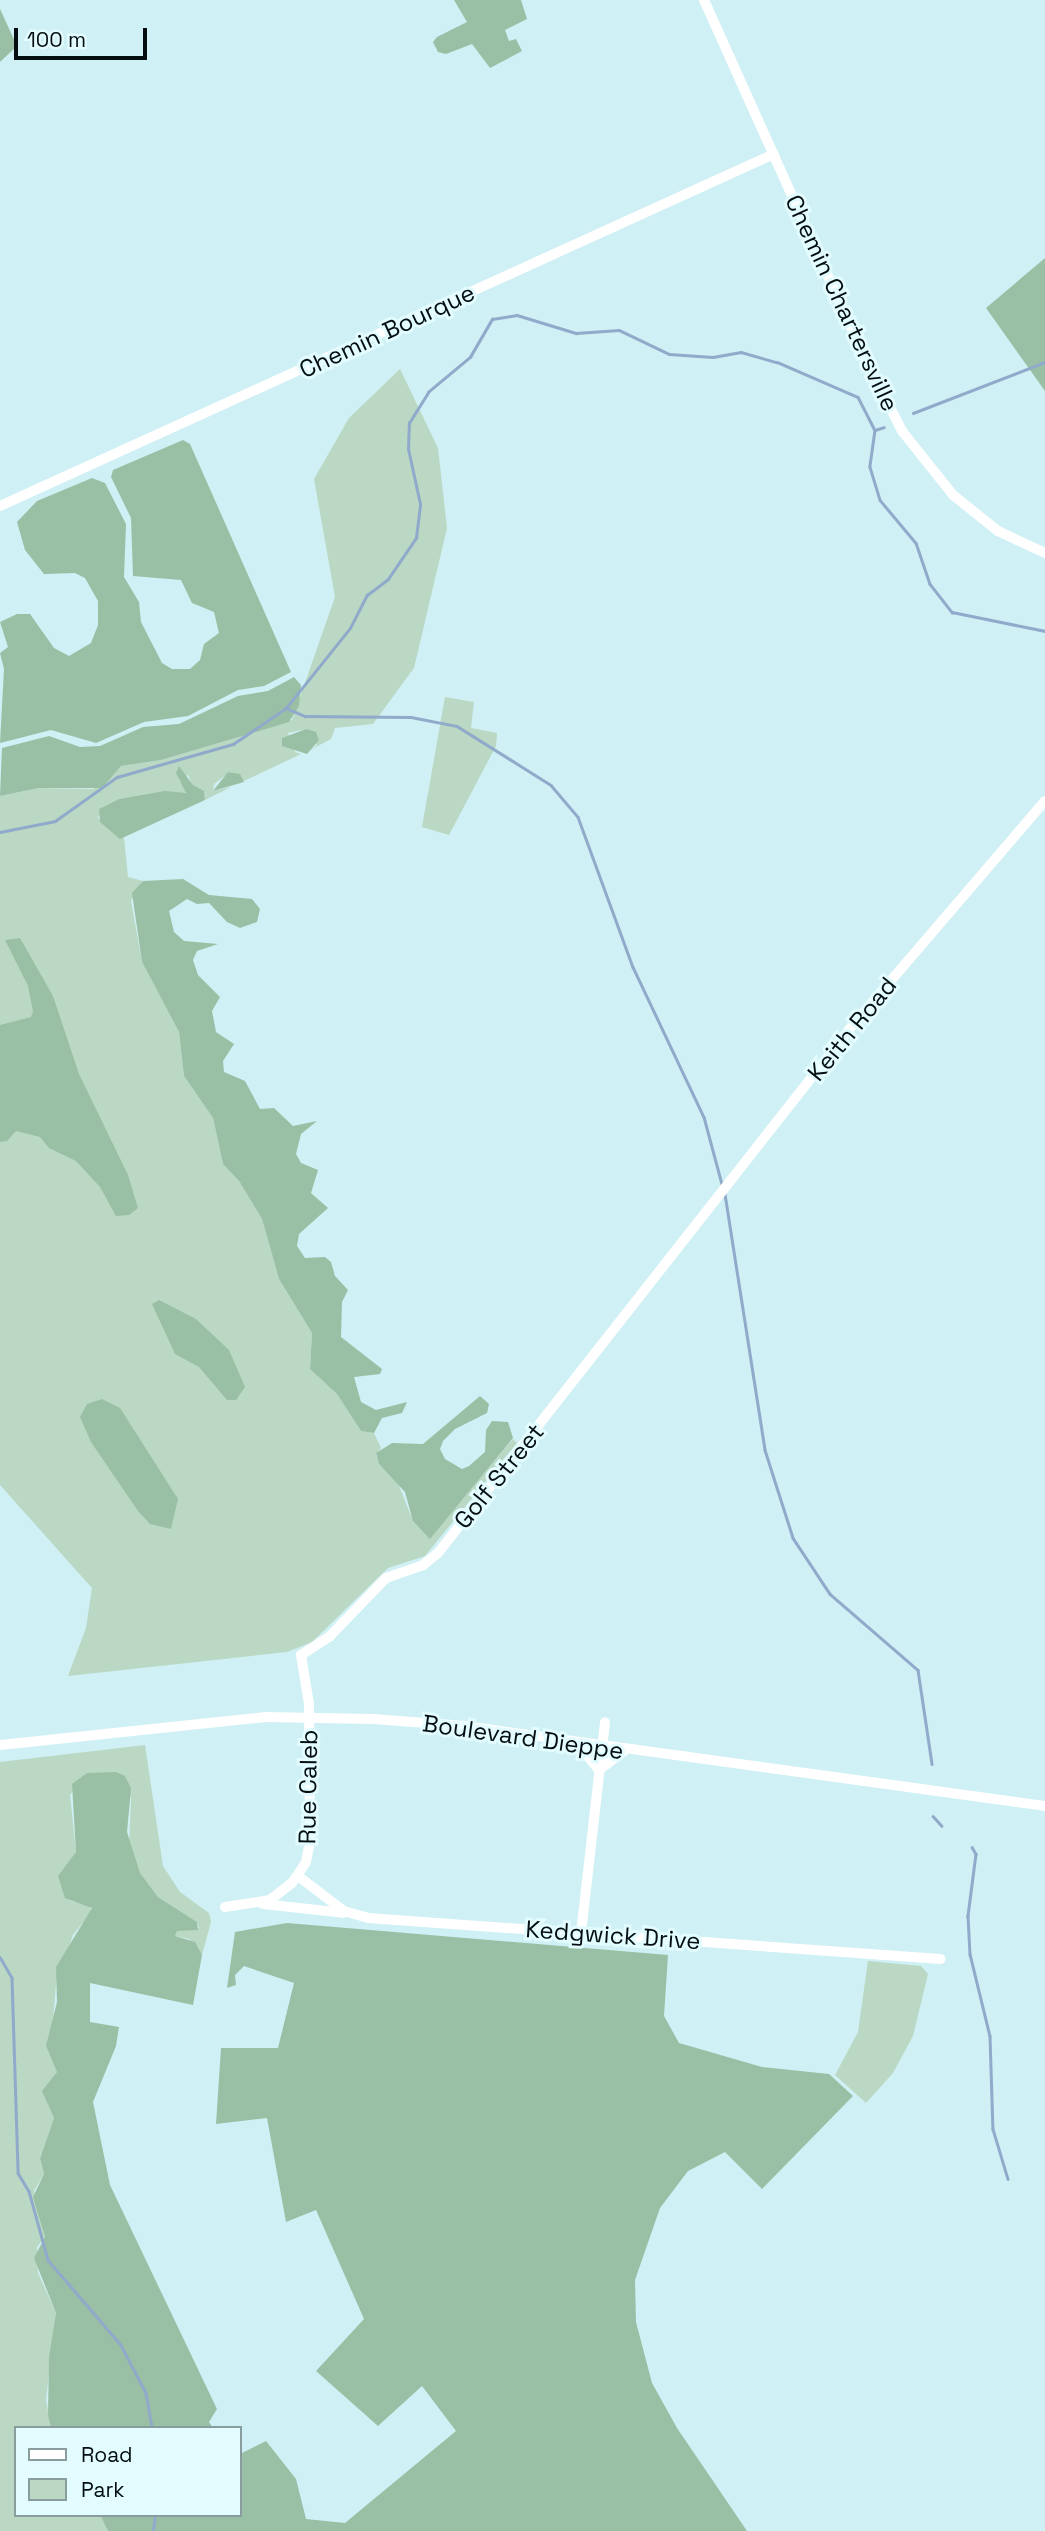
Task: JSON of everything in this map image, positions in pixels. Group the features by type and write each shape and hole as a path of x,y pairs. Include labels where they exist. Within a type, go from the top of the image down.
{"street":[{"name":"Chemin Chartersville","path":"704,0 866,360 910,444 953,495 998,531 1045,554"},
{"name":"Chemin Bourque","path":"0,506 774,154"},
{"name":"Keith Road","path":"668,1263 852,1026 1045,801"},
{"name":"Golf Street","path":"301,1655 325,1641 391,1574 423,1564 438,1553 668,1263"},
{"name":"Rue Caleb","path":"263,1904 298,1876 310,1841 309,1717 301,1655"},
{"name":"Boulevard Dieppe","path":"0,1745 171,1726 309,1717 437,1723 624,1751 1045,1806"},
{"path":"581,1933 605,1723"},
{"path":"577,1743 599,1770"},
{"path":"599,1770 624,1751"},
{"path":"298,1876 351,1914"},
{"path":"225,1908 263,1904"},
{"name":"Kedgwick Drive","path":"263,1904 581,1933 941,1959"}],"green space":[{"path":"454,0 521,0 527,19 505,30 509,41 516,39 522,51 490,68 472,44 446,54 438,52 433,42 437,37 467,22"},
{"path":"0,9 17,46 0,62"},
{"path":"1045,258 1045,391 986,308"},
{"path":"400,369 438,448 447,528 414,668 373,724 335,728 331,739 310,750 317,745 306,729 288,733 295,752 301,754 244,781 230,772 214,784 213,791 231,787 205,800 204,791 193,786 188,775 178,779 187,790 183,795 159,793 119,799 103,807 98,818 124,838 128,877 143,881 131,901 142,962 179,1032 184,1076 213,1118 223,1164 239,1181 262,1219 279,1279 312,1333 310,1369 337,1394 361,1431 374,1433 381,1448 376,1455 380,1466 396,1478 411,1516 430,1538 513,1439 517,1443 425,1556 388,1568 312,1642 287,1652 68,1676 86,1628 92,1588 0,1485 0,796 39,788 93,789 121,766 161,760 292,720 335,597 314,479 349,418"},
{"path":"183,440 190,444 291,672 264,686 238,690 188,716 144,722 96,743 51,730 0,743 4,669 0,653 8,647 0,622 17,614 30,614 54,648 69,656 91,643 98,625 98,601 85,578 75,573 44,574 25,550 17,522 37,501 92,478 105,483 126,524 124,577 139,602 141,622 162,663 172,669 190,669 200,660 204,644 219,633 214,612 192,603 181,580 133,576 131,518 111,477 113,470"},
{"path":"294,677 301,685 299,706 289,722 161,760 121,766 102,788 39,788 0,796 2,748 49,736 80,747 100,746 143,727 179,724 238,696 268,691"},
{"path":"445,697 474,702 471,728 497,733 496,746 449,835 422,827"},
{"path":"306,729 316,732 319,740 307,754 282,746 282,738"},
{"path":"179,766 193,785 204,791 205,800 120,839 100,822 99,809 119,799 165,791 186,793 176,773"},
{"path":"228,772 240,774 244,782 213,791"},
{"path":"183,879 209,895 252,899 260,909 257,922 240,928 227,922 209,903 197,904 187,899 169,911 174,932 184,941 218,944 197,951 193,960 198,975 220,997 212,1011 216,1032 234,1044 223,1061 224,1072 245,1081 260,1109 274,1108 293,1126 317,1121 301,1134 296,1154 301,1163 318,1170 311,1193 328,1208 299,1234 297,1246 305,1258 325,1257 331,1262 335,1276 348,1290 342,1302 341,1337 382,1369 380,1374 354,1377 361,1402 376,1410 407,1402 402,1413 382,1418 374,1433 361,1431 337,1394 310,1369 312,1333 279,1279 262,1219 239,1181 223,1164 213,1118 184,1076 179,1032 142,962 132,893 143,881"},
{"path":"20,938 53,996 79,1074 128,1175 138,1208 129,1215 116,1216 100,1187 76,1161 49,1148 40,1137 16,1131 7,1141 0,1142 0,1025 31,1017 33,1011 28,986 5,940"},
{"path":"159,1300 196,1319 229,1350 245,1387 236,1400 227,1400 199,1367 175,1354 152,1304"},
{"path":"480,1396 489,1404 487,1413 455,1429 443,1441 440,1449 445,1459 462,1469 469,1466 485,1452 486,1430 492,1421 508,1422 513,1438 430,1539 413,1521 405,1492 379,1464 376,1453 392,1443 423,1444"},
{"path":"102,1399 120,1408 178,1499 171,1529 150,1524 138,1511 91,1442 80,1417 87,1404"},
{"path":"145,1745 163,1866 180,1892 209,1913 211,1922 202,1955 189,1939 175,1936 177,1931 199,1928 197,1922 158,1897 140,1874 129,1846 131,1799 124,1776 87,1773 70,1795 76,1852 59,1880 71,1901 88,1903 92,1911 73,1935 56,1984 52,2034 46,2046 57,2072 45,2097 54,2118 40,2157 44,2174 34,2191 45,2237 37,2247 38,2273 56,2313 46,2400 51,2426 14,2426 14,2517 101,2517 108,2531 0,2531 0,1762"},
{"path":"116,1772 125,1776 131,1788 127,1832 140,1873 158,1897 197,1922 198,1930 177,1931 175,1936 195,1942 202,1955 193,2005 90,1983 90,2022 119,2027 116,2046 93,2102 110,2185 217,2409 209,2422 212,2426 51,2426 48,2415 49,2357 56,2313 34,2258 45,2237 33,2197 44,2174 40,2158 54,2118 42,2091 57,2072 46,2046 57,2002 56,1967 92,1908 65,1898 58,1876 76,1852 72,1784 87,1773"},
{"path":"287,1923 668,1955 664,2016 679,2043 762,2067 829,2074 853,2096 762,2189 725,2152 688,2171 660,2208 635,2280 636,2322 652,2383 677,2428 747,2531 108,2531 101,2517 242,2517 242,2453 266,2441 296,2479 306,2519 345,2523 456,2431 422,2386 378,2426 316,2371 364,2319 316,2210 286,2222 267,2118 216,2124 221,2048 278,2048 294,1983 244,1966 235,1975 236,1985 227,1988 235,1932"},
{"path":"868,1961 921,1966 928,1974 913,2036 893,2073 866,2103 835,2075 858,2032"}],"waterway":[{"path":"0,832 55,821 117,777 233,744 286,708 350,628 367,595 388,579 416,538 420,504 408,449 409,423 428,392 470,357 492,319 517,315 576,333 619,330 669,354 713,357 741,352 777,362 858,397 875,430 870,467 880,500 916,543 930,584 952,612 1045,631"},
{"path":"913,413 1045,362"},
{"path":"875,430 884,427"},
{"path":"286,708 305,716 411,717 457,726 551,785 578,817 633,967 704,1117 722,1184"},
{"path":"725,1194 765,1450 793,1538 830,1594 918,1670 932,1764"},
{"path":"933,1816 942,1826"},
{"path":"972,1847 976,1854 968,1916 970,1954 990,2036 993,2129 1008,2179"},
{"path":"0,1957 12,1978 18,2173 29,2191 48,2260 121,2345 146,2393 152,2426"},
{"path":"153,2531 155,2517"}]}
